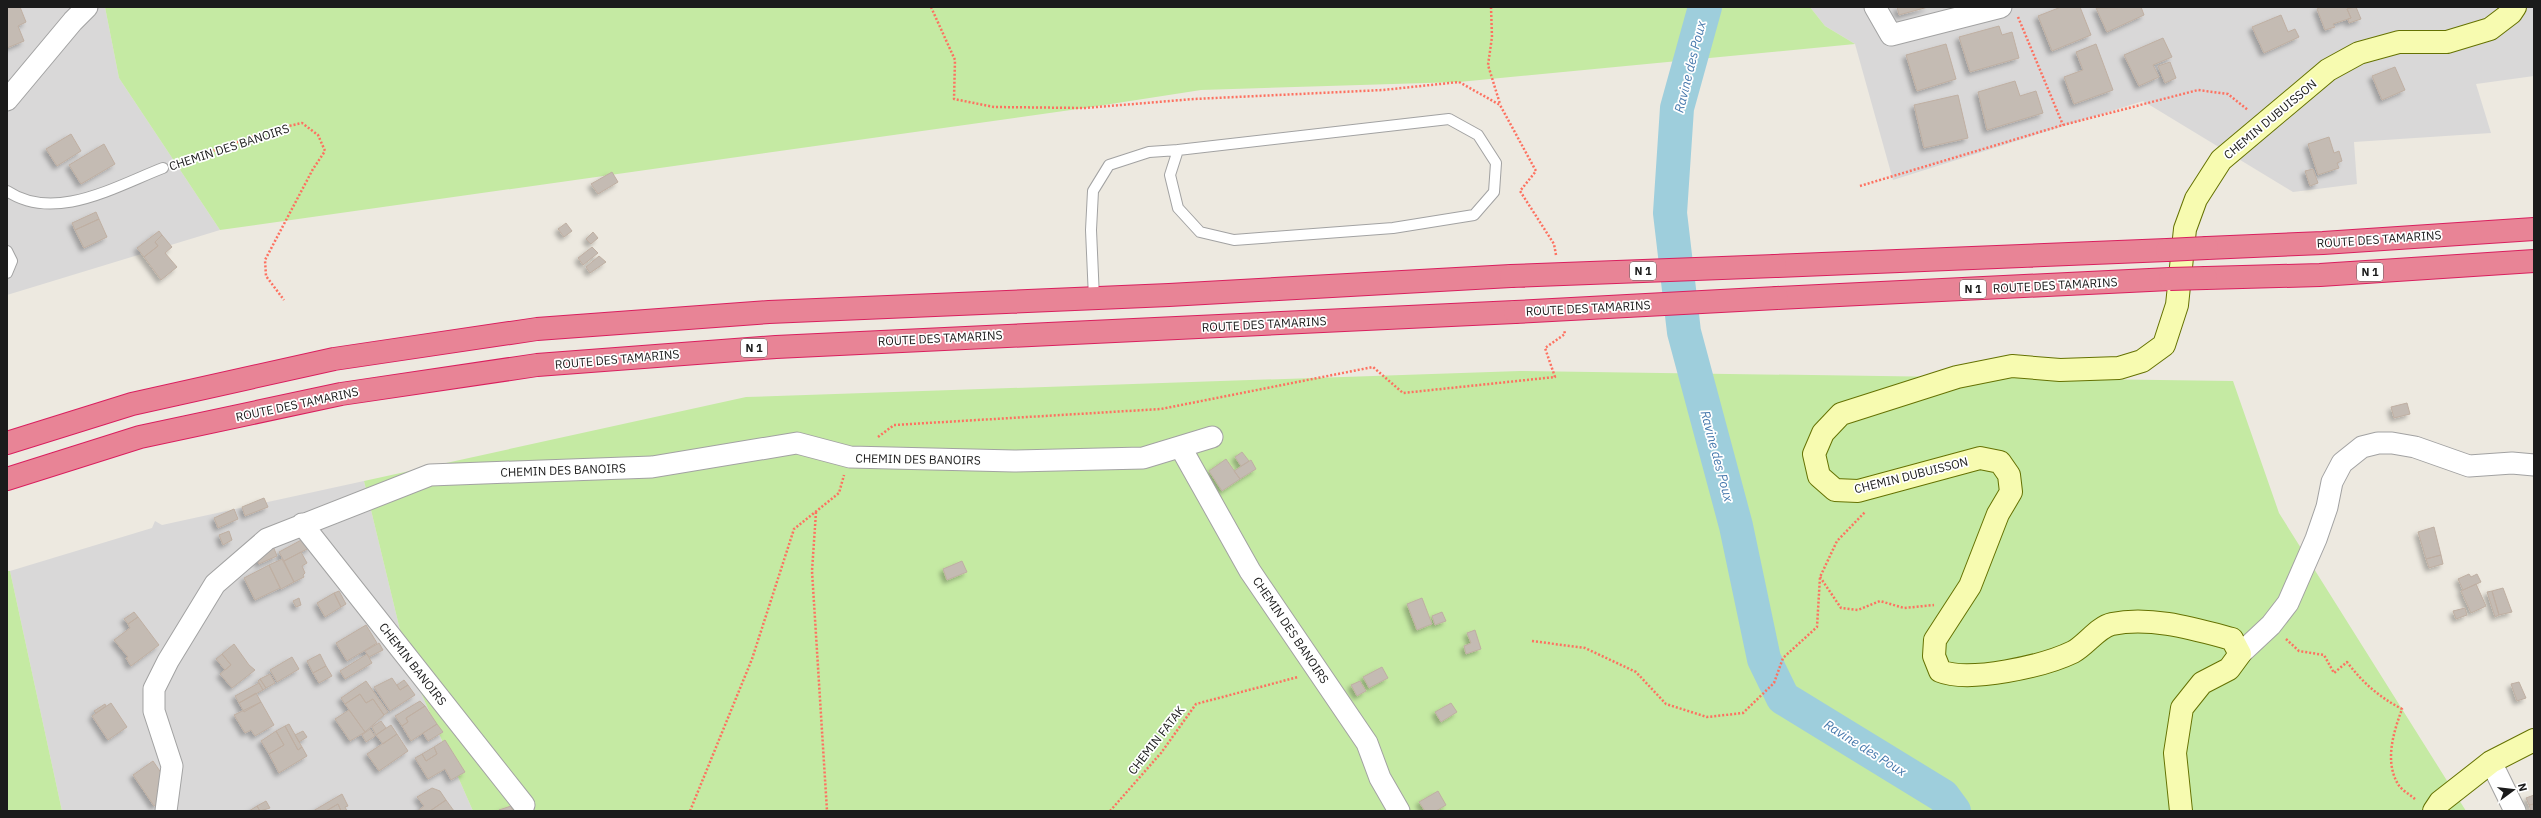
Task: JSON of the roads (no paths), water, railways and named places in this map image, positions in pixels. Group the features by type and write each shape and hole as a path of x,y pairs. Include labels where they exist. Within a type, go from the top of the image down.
{"highway":[{"name":"ROUTE DES TAMARINS","path":"7,443 132,404 334,359 537,329 769,312 1094,298 1511,276 2323,243 2534,229"},
{"name":"ROUTE DES TAMARINS","path":"7,479 140,437 325,397 537,365 776,346 2206,278 2320,275 2534,261"}],"main road":[{"name":"CHEMIN DUBUISSON","path":"2240,654 2232,639 2140,620 2110,624 2073,652 2022,668 1968,677 1951,676 1940,671 1934,656 1935,640 1970,586 1998,514 2011,492 2009,475 2000,462 1980,458 1858,491 1835,490 1819,476 1814,454 1824,433 1841,414 1957,377 2012,366 2060,370 2119,368 2142,361 2164,345 2176,305 2185,229 2196,199 2221,160 2328,70 2359,53 2398,42 2447,42 2483,32 2490,29 2511,13 2516,7"},
{"path":"2181,811 2175,753 2182,708 2202,683 2229,669 2240,654"},
{"path":"2426,806 2440,802 2491,762 2534,740"}],"street":[{"path":"7,100 73,21 87,7"},
{"path":"1875,7 1891,35 2009,11"},
{"name":"CHEMIN DES BANOIRS","path":"166,811 172,766 154,711 154,689 168,661 214,584 267,539 430,475 652,467 797,443 850,457 1014,461 1143,458 1181,448 1212,437"},
{"path":"2240,654 2271,625 2288,603 2316,539 2327,506 2332,482 2342,463 2362,447 2378,443 2392,443 2414,448 2469,466 2512,463 2534,465"},
{"name":"CHEMIN DES BANOIRS","path":"1181,448 1250,571 1367,743 1380,778 1399,811"},
{"name":"CHEMIN BANOIRS","path":"302,524 524,805"},
{"path":"2491,762 2515,811"}],"lane":[{"path":"1094,298 1091,230 1093,191 1110,165 1150,152 1449,119 1478,135 1496,163 1494,192 1474,215 1394,228 1234,240 1200,232 1178,208 1170,175 1178,150"},
{"path":"7,191 32,202 71,203 163,168"},
{"path":"7,251 12,261 7,273"}],"waterway":[{"name":"Ravine des Poux","path":"1705,7 1677,108 1670,213 1684,332 1736,526 1764,659 1783,698 1943,796 1954,811"}]}
